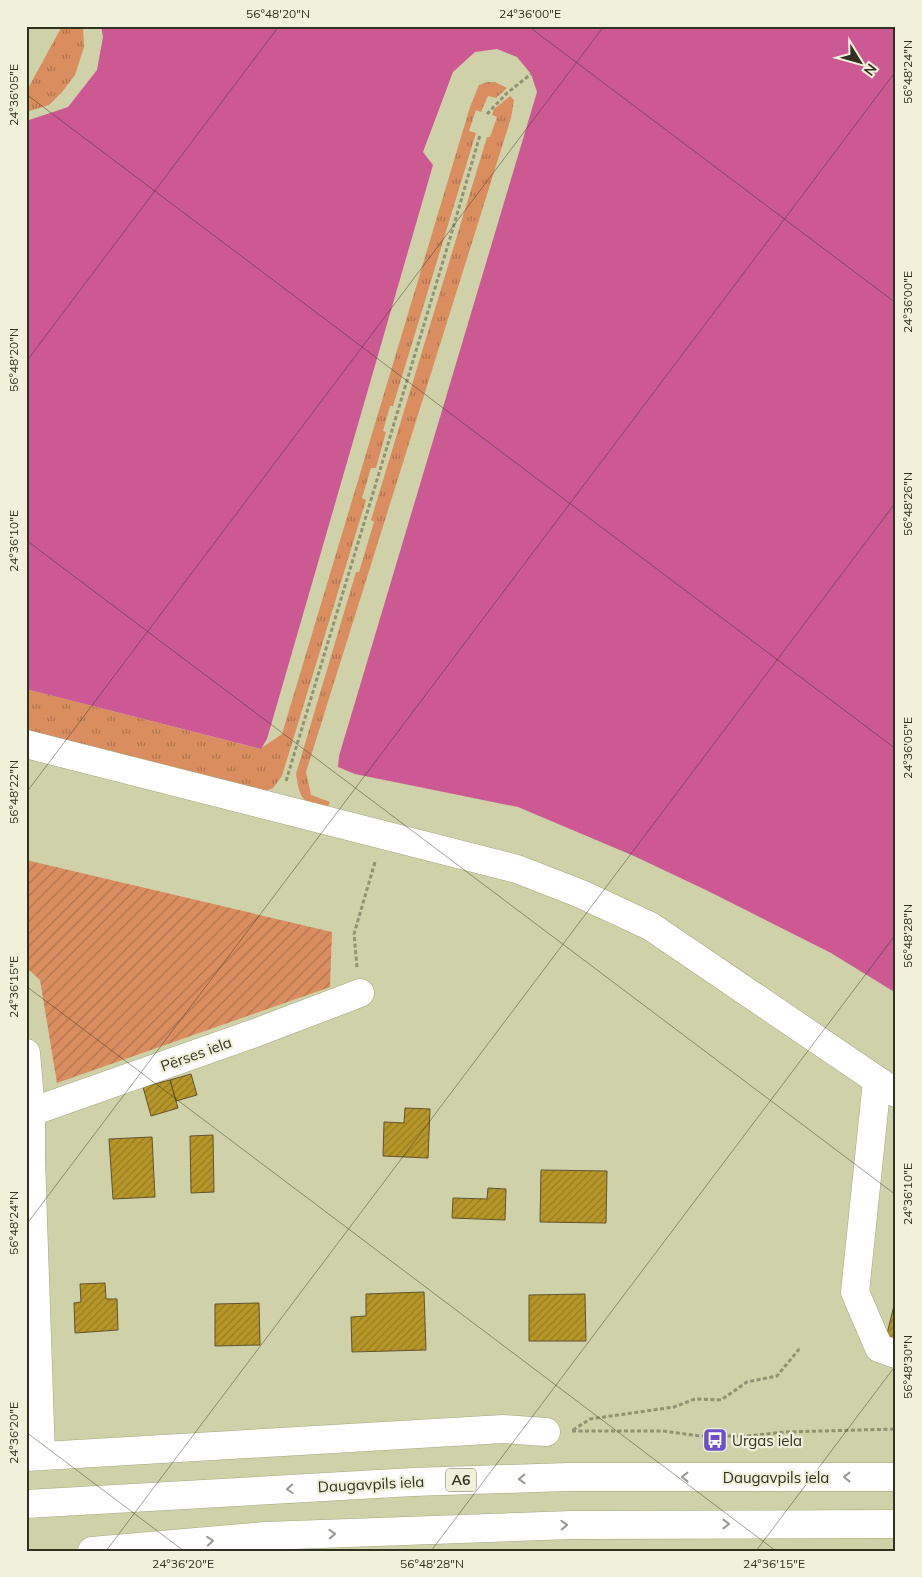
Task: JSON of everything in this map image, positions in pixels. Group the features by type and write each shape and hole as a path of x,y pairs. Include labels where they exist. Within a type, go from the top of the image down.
{"main road":[{"path":"26,744 517,869 581,894 650,926 886,1087 855,1292 879,1348 896,1354"},
{"name":"Pērses iela","path":"31,1112 256,1033 360,993"},
{"path":"26,1053 31,1112 34,1457 503,1429 558,1432"},
{"name":"Daugavpils iela","path":"26,1504 414,1482 567,1478 896,1477"},
{"path":"92,1551 265,1536 571,1525 896,1524"}],"path":[{"path":"487,114 507,93 531,74"},
{"path":"278,808 480,134"},
{"path":"360,993 354,934 383,834"},
{"path":"558,1432 590,1418 674,1407 695,1399 721,1400 747,1382 777,1376 800,1348"},
{"path":"558,1432 663,1431 700,1436 738,1436 785,1432 896,1430"}],"green space":[{"path":"62,26 83,26 84,47 75,75 49,105 26,112 26,92"},
{"path":"495,82 507,88 496,98 488,96 481,112 476,110 469,131 476,133 393,406 390,406 383,431 386,432 376,468 371,468 362,498 366,500 282,776 273,788 259,794 26,735 26,689 260,749 282,734 470,107 479,85"},
{"path":"510,96 514,100 511,118 306,772 311,795 330,802 325,813 303,798 296,774 356,572 359,572 374,522 371,520 487,137 490,137 497,117 492,115 494,109"},
{"path":"26,860 332,932 330,987 57,1083 40,980 26,967"}],"shaded area":[{"path":"101,26 896,26 896,993 831,953 708,891 634,856 518,807 355,774 338,767 339,756 537,92 531,74 517,57 497,49 475,52 453,72 423,152 433,165 267,739 261,749 26,689 26,121 68,107 97,70 103,37"}],"building":[{"path":"191,1074 197,1095 176,1101 170,1080"},
{"path":"170,1080 178,1108 151,1116 143,1087"},
{"path":"405,1108 430,1109 428,1158 383,1156 384,1122 404,1123"},
{"path":"213,1135 214,1192 191,1193 190,1136"},
{"path":"152,1137 155,1197 113,1199 109,1139"},
{"path":"541,1170 607,1171 606,1223 540,1222"},
{"path":"488,1188 506,1189 505,1220 452,1218 453,1198 487,1199"},
{"path":"105,1283 106,1299 117,1299 118,1330 75,1333 74,1303 81,1302 80,1284"},
{"path":"424,1292 426,1350 352,1352 351,1317 366,1316 366,1294"},
{"path":"585,1294 586,1341 529,1341 529,1295"},
{"path":"896,1297 896,1344 885,1342"},
{"path":"259,1303 260,1345 215,1346 215,1304"}],"place":[{"name":"Urgas iela","path":"715,1440"}]}
